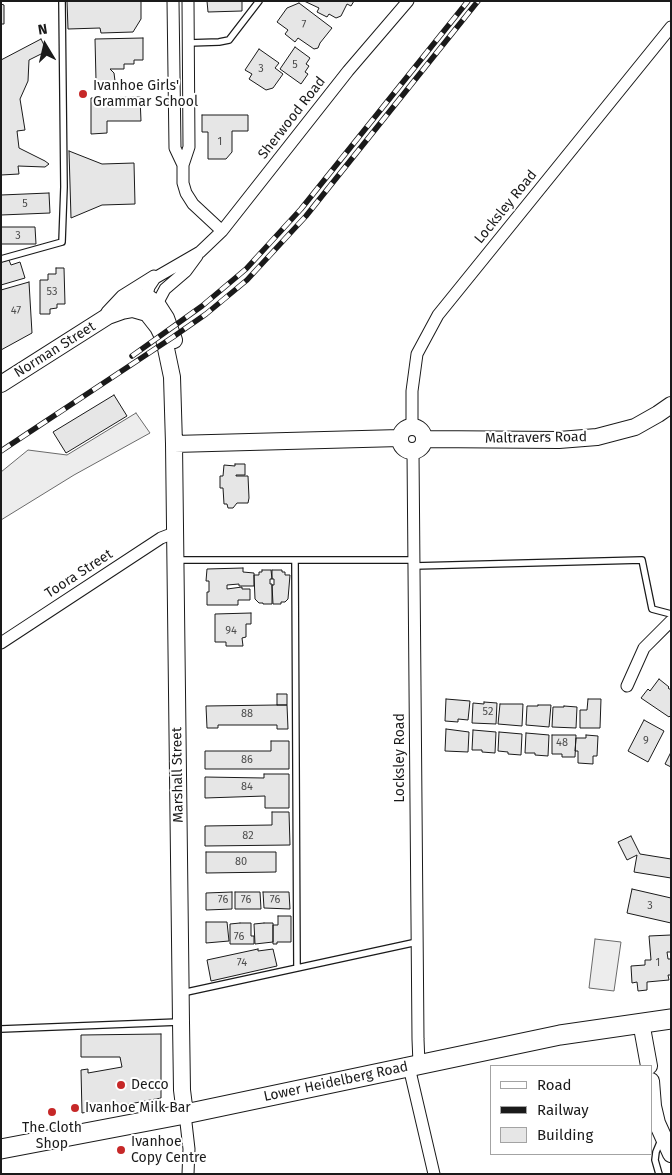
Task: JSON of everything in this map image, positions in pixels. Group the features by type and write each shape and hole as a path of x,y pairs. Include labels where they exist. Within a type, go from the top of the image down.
{"main road":[{"name":"Lower Heidelberg Road","path":"1,1149 185,1114 567,1033 671,1019"}],"street":[{"path":"173,1 175,148 183,165"},
{"path":"188,1 189,148 183,165 183,183 186,193 196,207 222,231"},
{"path":"395,17 397,1"},
{"name":"Sherwood Road","path":"149,304 186,271 200,252 222,231 348,71 408,1"},
{"name":"Locksley Road","path":"412,427 412,391 417,354 438,315 671,27"},
{"name":"Sherwood Road","path":"149,304 154,279 200,252"},
{"path":"103,319 122,296 167,270"},
{"name":"Norman Street","path":"1,384 134,299 138,297 149,304"},
{"name":"Marshall Street","path":"149,304 150,316 162,336 172,376 182,1090 188,1148 188,1174"},
{"name":"Maltravers Road","path":"425,439 559,440 597,437 635,427 671,405"},
{"path":"412,427 421,430 425,439 420,449 413,452 408,451 402,446 400,438 402,431 412,427"},
{"path":"174,444 400,438"},
{"name":"Locksley Road","path":"413,452 417,942 414,1065 434,1174"},
{"name":"Toora Street","path":"1,643 161,538 174,533"},
{"path":"627,686 644,648 670,622"},
{"path":"641,1022 649,1065"},
{"path":"652,1094 653,1106 662,1136 671,1154"}],"lane":[{"path":"1,259 62,242 64,187 62,1"},
{"path":"188,43 229,40 259,1"},
{"path":"175,560 295,560 414,563 642,560 652,609 670,622"},
{"path":"295,560 297,968"},
{"path":"181,993 417,942"},
{"path":"1,1028 181,1022"},
{"path":"659,1174 655,1160 662,1136"}],"shaded area":[{"path":"136,413 150,433 74,475 1,520 1,472 28,450 67,455"},
{"path":"595,939 621,942 614,991 589,988"}],"building":[{"path":"67,1 141,1 141,19 133,32 101,33 100,28 68,29"},
{"path":"207,1 242,1 242,11 208,12"},
{"path":"304,1 354,1 351,6 347,4 341,16 336,18 329,14 327,17 317,12 319,8"},
{"path":"299,3 332,28 318,48 314,49 298,38 295,42 285,34 288,30 277,22 287,8"},
{"path":"1,4 4,5 4,24 1,24"},
{"path":"143,38 143,60 134,60 134,64 124,64 124,69 110,69 114,73 115,81 111,87 103,88 97,85 95,39"},
{"path":"41,39 47,51 29,60 28,81 20,99 25,130 17,131 19,148 49,164 45,167 18,166 19,174 1,175 1,60"},
{"path":"295,47 310,58 306,64 309,66 305,72 308,74 301,84 280,69"},
{"path":"259,49 279,63 275,68 283,74 273,88 266,90 249,79 252,74 245,70"},
{"path":"140,97 141,121 107,121 107,133 91,134 91,98"},
{"path":"202,115 248,115 248,131 232,131 232,152 226,159 208,159 208,132 202,132"},
{"path":"69,151 102,164 134,163 135,204 102,205 71,218"},
{"path":"49,193 50,213 1,215 1,195"},
{"path":"1,227 35,227 36,244 1,244"},
{"path":"9,260 11,265 20,262 25,278 1,285 1,262"},
{"path":"56,268 64,268 65,304 57,304 57,308 50,309 50,314 40,314 40,280 48,280 48,274 56,274"},
{"path":"29,282 32,333 1,350 1,290"},
{"path":"114,395 127,416 66,453 53,432"},
{"path":"235,464 245,464 245,475 236,476 248,476 249,498 248,503 237,503 233,508 228,508 227,504 224,504 223,488 220,488 220,476 223,476 224,465 235,466"},
{"path":"243,568 243,572 254,573 254,586 227,585 227,589 242,587 242,589 250,589 250,600 238,600 238,605 207,605 209,581 206,581 207,569"},
{"path":"262,570 271,570 272,604 259,603 255,599 254,575 259,575 259,572 262,572"},
{"path":"272,570 282,570 282,572 285,572 285,575 290,575 288,599 285,602 281,602 281,604 273,604 272,585 274,585 274,579 272,579"},
{"path":"251,613 251,624 246,624 246,637 242,638 243,646 226,646 226,642 215,642 215,614"},
{"path":"659,679 671,690 671,715 669,717 641,698 648,689 650,691"},
{"path":"277,694 287,694 287,705 277,705"},
{"path":"446,699 470,701 468,720 458,719 458,722 445,721"},
{"path":"588,699 601,699 600,728 580,728 580,710 587,710"},
{"path":"484,702 497,703 496,724 472,723 473,703 484,704"},
{"path":"500,704 523,704 522,726 498,724"},
{"path":"287,705 288,729 277,729 277,725 218,725 218,728 207,728 206,706"},
{"path":"551,705 549,727 526,725 527,706"},
{"path":"553,707 577,707 576,728 552,727"},
{"path":"644,720 664,731 648,762 628,751"},
{"path":"446,729 469,732 468,752 445,751"},
{"path":"473,730 496,732 495,753 472,750"},
{"path":"499,732 522,734 521,755 498,751"},
{"path":"526,733 549,735 548,756 525,753"},
{"path":"552,735 576,735 575,757 562,757 562,754 552,754"},
{"path":"586,735 598,736 597,756 593,756 593,764 578,763 578,751 575,751 576,738 586,738"},
{"path":"271,741 289,741 289,769 205,769 205,751 271,751"},
{"path":"671,752 671,767 665,764"},
{"path":"264,774 289,774 289,808 265,808 265,796 205,798 205,777 264,778"},
{"path":"272,812 289,812 290,845 205,846 205,826 272,825"},
{"path":"631,836 640,854 671,859 671,878 634,872 637,855 627,860 618,842"},
{"path":"206,852 276,852 276,872 206,873"},
{"path":"632,889 671,898 671,923 627,913"},
{"path":"232,892 232,909 206,910 206,893"},
{"path":"235,892 260,892 261,909 235,909"},
{"path":"263,892 289,892 290,909 264,908"},
{"path":"278,916 291,916 291,942 277,942 277,944 273,944 273,925 278,925"},
{"path":"206,922 227,922 229,941 206,943"},
{"path":"251,923 251,936 254,936 254,944 230,944 230,924"},
{"path":"273,923 273,942 255,944 254,924"},
{"path":"671,935 671,952 667,952 668,959 671,959 671,975 668,975 669,980 647,982 647,990 638,991 637,982 632,983 631,966 645,965 645,960 651,960 649,936"},
{"path":"258,949 258,951 273,949 277,966 211,981 207,960"},
{"name":"Decco","path":"161,1034 161,1098 82,1113 81,1070 88,1069 88,1073 122,1067 120,1057 81,1057 81,1035"}],"railway":[{"path":"132,356 202,306 246,269 301,209 468,1"},
{"path":"1,451 173,337 206,314 247,280 306,216 478,1"}],"place":[{"name":"Ivanhoe Girls' Grammar School","path":"83,94"},
{"name":"Decco","path":"121,1085"},
{"name":"Ivanhoe Milk Bar","path":"75,1108"},
{"name":"The Cloth Shop","path":"52,1112"},
{"name":"Ivanhoe Copy Centre","path":"121,1150"}]}
